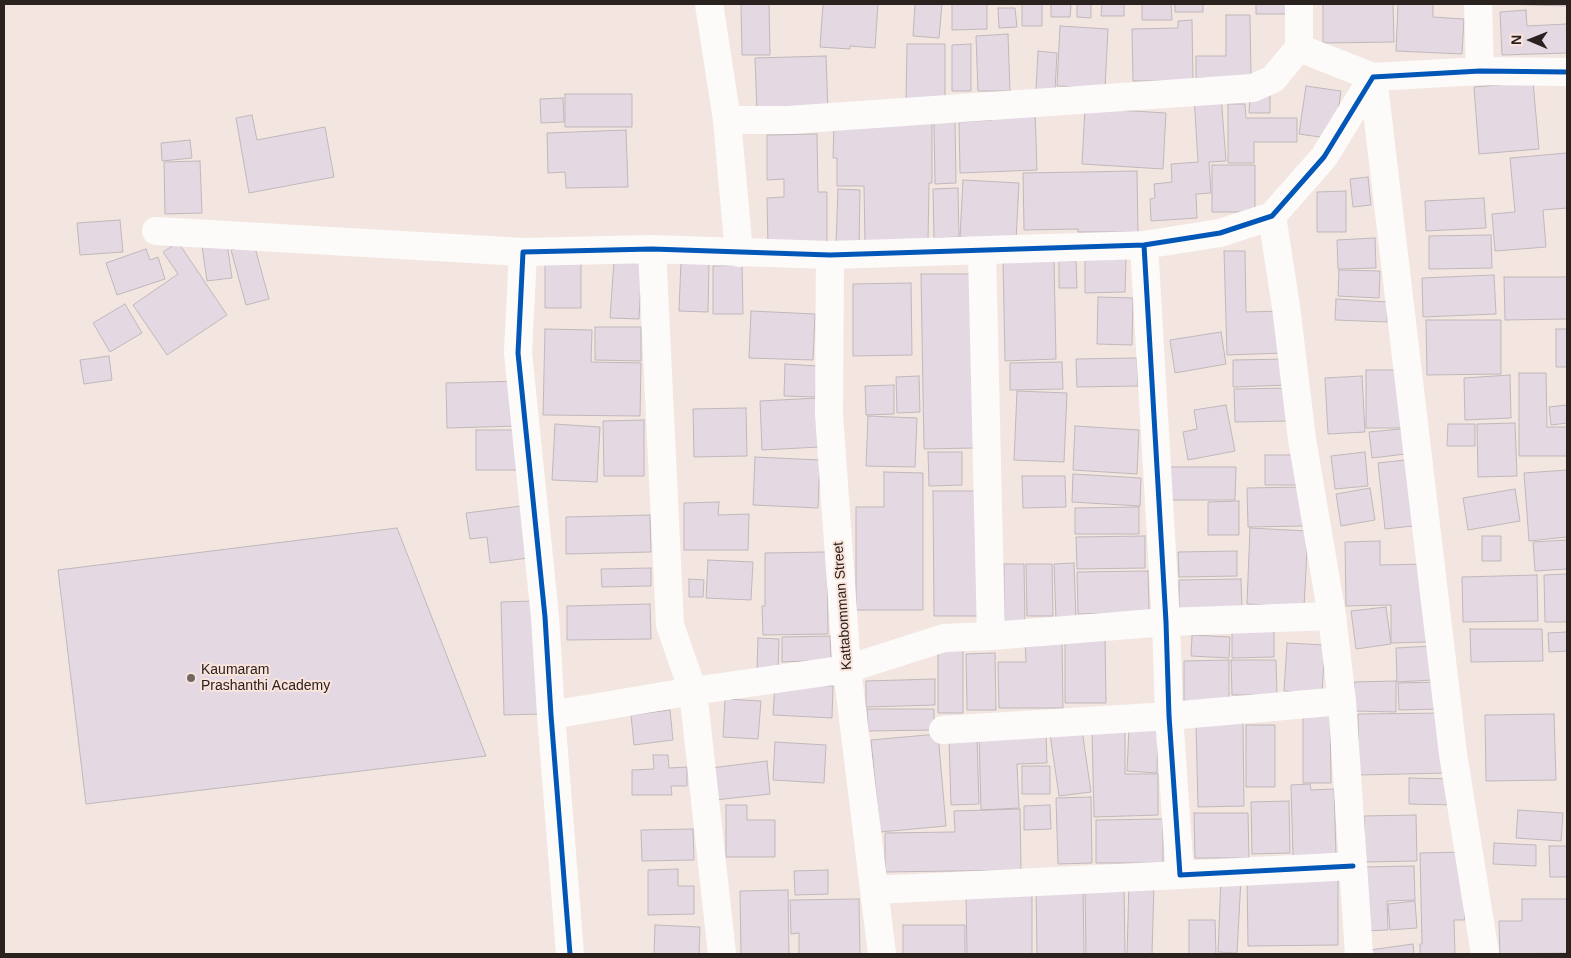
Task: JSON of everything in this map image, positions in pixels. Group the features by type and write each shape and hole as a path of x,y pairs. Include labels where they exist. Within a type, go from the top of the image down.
{"street":[{"path":"709,4 727,120 739,253"},
{"path":"727,120 788,120 1253,88 1273,79 1299,48 1299,4"},
{"path":"1478,4 1480,71"},
{"path":"1299,48 1372,78 1480,71 1567,72"},
{"path":"156,231 523,252 652,249 830,255 1144,245 1220,233 1272,216 1324,157 1372,78"},
{"path":"1372,78 1453,754 1484,954"},
{"path":"1272,216 1286,307 1302,439 1332,616 1342,701 1359,954"},
{"path":"1144,245 1166,622 1169,716 1180,875"},
{"path":"652,249 670,625 693,691 722,954"},
{"path":"982,250 991,636"},
{"path":"523,252 518,353 545,618 570,954"},
{"name":"Kattabomman Street","path":"830,255 829,414 847,669 882,954"},
{"path":"551,716 693,691 847,669 944,638 1166,622 1332,616"},
{"path":"943,730 1169,716 1342,701"},
{"path":"874,890 1353,866"}],"building":[{"path":"741,4 769,4 770,55 742,55"},
{"path":"823,4 878,4 875,48 850,46 850,49 820,47"},
{"path":"915,4 942,4 939,38 913,36"},
{"path":"952,4 987,4 987,29 952,30"},
{"path":"1022,4 1042,4 1042,26 1022,26"},
{"path":"1051,4 1071,4 1070,17 1051,17"},
{"path":"1077,4 1091,4 1091,18 1077,17"},
{"path":"1102,4 1124,4 1124,16 1101,16"},
{"path":"1142,4 1171,4 1172,20 1142,20"},
{"path":"1175,4 1203,4 1203,12 1175,12"},
{"path":"1256,4 1286,4 1286,14 1256,14"},
{"path":"1323,4 1393,4 1394,42 1323,43"},
{"path":"1398,4 1433,4 1433,17 1464,19 1462,54 1396,51"},
{"path":"1499,4 1567,4 1567,6"},
{"path":"998,8 1015,8 1017,27 999,28"},
{"path":"1526,10 1527,26 1567,24 1567,53 1502,55 1500,12"},
{"path":"1226,15 1250,15 1251,77 1196,78 1196,56 1226,56"},
{"path":"1192,20 1193,81 1133,81 1132,29 1178,28 1178,21"},
{"path":"1060,26 1108,29 1105,88 1057,86"},
{"path":"1008,34 1010,91 978,91 976,36"},
{"path":"907,44 945,44 945,101 906,101"},
{"path":"971,44 971,91 952,91 952,45"},
{"path":"1038,51 1057,53 1055,91 1036,90"},
{"path":"826,56 828,111 757,114 755,58"},
{"path":"1533,82 1539,149 1479,154 1474,87"},
{"path":"1306,86 1341,91 1334,139 1299,134"},
{"path":"1250,93 1270,93 1270,113 1249,113"},
{"path":"565,94 632,94 632,127 565,127"},
{"path":"1221,95 1226,161 1209,162 1211,193 1196,194 1197,218 1151,221 1150,199 1155,198 1154,184 1172,182 1171,164 1198,162 1194,96"},
{"path":"563,98 564,122 541,123 540,99"},
{"path":"1228,104 1245,104 1246,118 1297,118 1297,142 1254,142 1254,163 1228,163"},
{"path":"1085,108 1166,113 1163,169 1082,164"},
{"path":"1035,111 1037,170 960,173 959,122 992,120 992,112"},
{"path":"252,115 257,140 325,127 334,177 249,193 236,118"},
{"path":"834,122 932,122 932,183 929,183 928,242 865,242 864,186 837,186 837,158 833,158"},
{"path":"934,122 955,122 956,183 935,184"},
{"path":"626,130 628,187 566,188 565,172 548,173 547,133"},
{"path":"817,134 818,192 827,192 827,247 768,248 767,198 784,197 784,179 767,180 767,135"},
{"path":"190,140 192,158 162,161 161,143"},
{"path":"1567,153 1567,208 1543,210 1546,247 1495,251 1492,214 1515,212 1510,158"},
{"path":"200,161 202,213 165,214 164,162"},
{"path":"1212,165 1255,165 1255,212 1212,212"},
{"path":"1137,171 1138,232 1078,232 1078,229 1024,230 1023,173"},
{"path":"1368,177 1371,205 1353,207 1350,179"},
{"path":"963,180 1019,183 1016,240 960,237"},
{"path":"958,188 959,237 934,238 933,189"},
{"path":"838,189 860,190 859,246 836,245"},
{"path":"1346,191 1346,232 1317,232 1317,192"},
{"path":"1484,198 1486,228 1426,231 1425,201"},
{"path":"120,220 123,252 80,255 77,223"},
{"path":"1491,235 1492,268 1429,269 1429,236"},
{"path":"1375,238 1376,268 1338,269 1337,240"},
{"path":"178,242 227,315 167,355 133,305 178,274 163,252"},
{"path":"227,243 232,278 207,281 202,246"},
{"path":"254,244 269,299 246,305 231,250"},
{"path":"146,249 150,260 158,257 165,279 117,295 106,263"},
{"path":"1224,251 1245,251 1246,312 1283,311 1284,353 1227,355"},
{"path":"1054,259 1056,359 1005,361 1003,260"},
{"path":"1085,259 1126,259 1125,292 1085,293"},
{"path":"614,261 642,262 639,319 610,318"},
{"path":"681,261 709,263 708,312 679,311"},
{"path":"1059,261 1076,261 1077,288 1059,288"},
{"path":"581,263 581,308 545,308 545,264"},
{"path":"742,265 743,314 713,314 713,266"},
{"path":"1339,270 1380,271 1379,298 1338,296"},
{"path":"921,274 973,274 975,448 924,449"},
{"path":"1494,275 1496,314 1423,317 1422,278"},
{"path":"1504,277 1567,277 1567,319 1505,320"},
{"path":"911,283 912,355 853,356 853,284"},
{"path":"1098,297 1133,298 1132,345 1097,344"},
{"path":"1336,299 1388,302 1387,322 1335,320"},
{"path":"125,304 142,333 110,352 93,323"},
{"path":"751,311 815,314 813,360 749,358"},
{"path":"1426,320 1501,320 1501,374 1427,375"},
{"path":"595,327 641,327 641,361 595,360"},
{"path":"545,329 592,330 591,362 641,363 640,416 543,415"},
{"path":"1556,329 1567,329 1567,367 1556,367"},
{"path":"1221,332 1226,364 1175,373 1170,340"},
{"path":"109,356 112,380 84,384 80,360"},
{"path":"1137,358 1138,386 1077,387 1076,359"},
{"path":"1288,359 1289,385 1233,387 1233,360"},
{"path":"1062,362 1063,389 1010,390 1010,363"},
{"path":"785,364 817,366 815,397 784,396"},
{"path":"1366,370 1403,370 1403,428 1366,428"},
{"path":"1519,373 1546,373 1547,427 1567,427 1567,456 1519,456"},
{"path":"1510,375 1511,418 1465,420 1464,378"},
{"path":"919,376 920,412 897,413 896,377"},
{"path":"1362,376 1365,432 1328,434 1325,378"},
{"path":"519,381 520,426 447,428 446,383"},
{"path":"894,385 894,414 866,415 865,386"},
{"path":"1289,388 1290,421 1235,422 1234,389"},
{"path":"1017,391 1067,393 1064,462 1014,460"},
{"path":"818,398 820,447 762,450 760,401"},
{"path":"1226,405 1235,451 1188,460 1183,432 1197,429 1194,410"},
{"path":"1567,405 1567,423 1551,425 1549,407"},
{"path":"746,408 747,456 694,457 693,409"},
{"path":"868,416 917,418 915,467 866,466"},
{"path":"644,420 644,476 604,476 603,421"},
{"path":"1515,423 1517,476 1478,477 1477,424"},
{"path":"555,424 600,427 597,482 552,480"},
{"path":"1448,424 1475,424 1475,446 1447,446"},
{"path":"1075,426 1139,430 1137,474 1073,470"},
{"path":"1411,428 1414,453 1372,458 1369,432"},
{"path":"476,430 519,430 520,470 476,470"},
{"path":"928,452 962,452 962,485 929,486"},
{"path":"1365,452 1368,486 1335,489 1331,456"},
{"path":"1265,455 1297,455 1298,485 1265,485"},
{"path":"755,457 820,460 818,508 753,505"},
{"path":"1414,459 1422,525 1385,529 1378,463"},
{"path":"1170,467 1236,467 1235,500 1170,500"},
{"path":"1567,470 1567,537 1529,541 1524,473"},
{"path":"884,472 923,473 923,610 856,610 856,507 884,507"},
{"path":"1073,474 1141,478 1140,506 1072,502"},
{"path":"1022,476 1065,476 1066,507 1023,508"},
{"path":"1302,487 1303,526 1248,527 1247,488"},
{"path":"1370,488 1375,520 1341,526 1336,494"},
{"path":"1515,489 1520,521 1468,530 1463,498"},
{"path":"933,491 977,491 983,616 934,616"},
{"path":"1239,501 1239,535 1208,535 1208,502"},
{"path":"719,502 718,515 749,514 748,550 684,550 684,503"},
{"path":"529,505 536,557 490,563 487,537 470,539 466,513"},
{"path":"1139,507 1139,534 1075,534 1075,508"},
{"path":"650,515 651,552 566,554 566,517"},
{"name":"Kaumaram Prashanthi Academy","path":"397,528 486,756 86,804 58,570"},
{"path":"1250,528 1308,531 1304,607 1247,604"},
{"path":"1145,536 1145,568 1077,569 1076,537"},
{"path":"1482,536 1501,536 1501,561 1482,561"},
{"path":"1567,540 1567,569 1535,571 1533,542"},
{"path":"1380,541 1380,565 1425,564 1426,642 1391,643 1391,605 1346,606 1345,542"},
{"path":"1237,551 1237,576 1179,577 1178,552"},
{"path":"827,552 828,634 763,635 762,606 765,606 765,553"},
{"path":"708,560 753,562 751,600 706,598"},
{"path":"1074,563 1076,619 1056,619 1054,564"},
{"path":"1004,564 1024,564 1025,622 1004,622"},
{"path":"1026,564 1052,564 1053,616 1027,616"},
{"path":"651,568 651,586 602,587 601,569"},
{"path":"1148,571 1149,612 1078,614 1077,572"},
{"path":"1567,574 1567,622 1545,622 1544,575"},
{"path":"1537,575 1538,621 1463,622 1462,577"},
{"path":"689,579 704,580 703,597 689,597"},
{"path":"1241,579 1242,608 1179,609 1179,580"},
{"path":"534,601 538,714 504,715 501,602"},
{"path":"650,604 651,639 567,640 567,606"},
{"path":"1386,607 1391,644 1356,649 1351,611"},
{"path":"1274,623 1274,657 1232,658 1232,624"},
{"path":"1470,629 1542,629 1543,661 1471,662"},
{"path":"1567,632 1567,651 1549,652 1548,633"},
{"path":"1192,635 1230,637 1229,658 1191,656"},
{"path":"830,636 831,660 782,662 782,637"},
{"path":"758,638 779,639 778,671 757,670"},
{"path":"1105,638 1106,703 1065,703 1065,639"},
{"path":"1062,639 1063,708 999,708 998,662 1026,662 1025,640"},
{"path":"1287,643 1325,645 1322,694 1284,691"},
{"path":"1432,646 1433,680 1397,682 1396,648"},
{"path":"938,647 963,647 963,713 938,713"},
{"path":"995,653 996,710 967,710 966,654"},
{"path":"1229,660 1229,701 1184,701 1184,661"},
{"path":"1231,660 1276,660 1277,695 1232,695"},
{"path":"935,679 935,705 866,707 866,681"},
{"path":"1396,681 1396,712 1354,711 1354,682"},
{"path":"1440,682 1441,709 1399,710 1398,683"},
{"path":"775,684 833,686 832,718 773,715"},
{"path":"725,699 761,701 758,739 723,737"},
{"path":"867,709 934,709 934,730 868,731"},
{"path":"670,710 673,740 634,745 631,715"},
{"path":"1330,711 1331,783 1303,783 1303,712"},
{"path":"1446,713 1448,773 1359,775 1358,714"},
{"path":"1554,714 1556,780 1486,781 1485,715"},
{"path":"1243,723 1244,806 1198,807 1196,724"},
{"path":"1246,725 1275,725 1275,787 1246,787"},
{"path":"1129,728 1158,730 1157,773 1127,771"},
{"path":"1082,730 1091,792 1059,796 1050,734"},
{"path":"1092,731 1125,731 1125,774 1158,774 1158,815 1094,817"},
{"path":"1046,732 1047,763 1017,764 1019,808 981,810 979,734"},
{"path":"938,734 946,826 880,832 871,740"},
{"path":"977,738 979,804 951,805 949,739"},
{"path":"775,742 826,745 824,783 773,780"},
{"path":"653,755 668,755 669,768 687,767 687,786 671,786 672,795 632,795 632,770 654,769"},
{"path":"767,761 770,794 715,800 711,768"},
{"path":"1022,766 1050,766 1050,794 1022,794"},
{"path":"1409,778 1455,779 1454,805 1409,804"},
{"path":"1310,784 1311,790 1334,789 1336,855 1293,856 1291,785"},
{"path":"1091,797 1092,863 1058,864 1056,798"},
{"path":"1289,801 1290,853 1252,854 1251,802"},
{"path":"726,805 747,805 747,820 775,820 775,857 726,857"},
{"path":"1050,805 1051,829 1024,830 1024,806"},
{"path":"1020,809 1021,870 885,872 885,833 955,832 954,811"},
{"path":"1518,810 1563,813 1561,841 1516,838"},
{"path":"1194,813 1248,813 1249,858 1195,858"},
{"path":"1416,815 1417,861 1365,862 1364,816"},
{"path":"1163,819 1163,863 1096,863 1096,820"},
{"path":"693,829 694,860 642,861 641,830"},
{"path":"1494,843 1536,845 1536,866 1493,864"},
{"path":"1549,846 1567,846 1567,877 1550,877"},
{"path":"1463,852 1465,920 1454,920 1455,954 1420,954 1420,944 1422,944 1420,853"},
{"path":"1414,866 1415,900 1387,901 1388,930 1364,931 1362,867"},
{"path":"678,869 678,886 694,886 694,914 648,915 648,870"},
{"path":"828,870 828,894 795,895 794,871"},
{"path":"1338,877 1338,945 1248,946 1247,878"},
{"path":"1221,878 1241,879 1237,953 1218,952"},
{"path":"1129,883 1154,884 1152,954 1127,954"},
{"path":"1085,885 1124,885 1125,954 1086,954"},
{"path":"1083,886 1084,954 1037,954 1036,887"},
{"path":"788,890 789,954 741,954 740,891"},
{"path":"966,894 1032,895 1032,954 967,954"},
{"path":"859,899 860,954 799,954 799,933 791,934 790,900"},
{"path":"1522,899 1567,899 1567,953 1500,954 1499,921 1522,921"},
{"path":"1415,901 1417,928 1390,930 1388,904"},
{"path":"1189,920 1215,920 1216,954 1189,954"},
{"path":"655,925 700,927 699,954 654,954"},
{"path":"903,925 965,925 965,954 903,954"},
{"path":"1413,944 1414,954 1371,954 1370,950"}],"cycle path":[{"path":"570,954 545,617 518,353 523,252 652,249 830,255 1144,245 1220,233 1272,216 1324,157 1373,77 1480,71 1567,72"},
{"path":"1144,245 1166,622 1169,716 1180,875 1353,866"}],"place":[{"name":"Kaumaram Prashanthi Academy","path":"191,678"}]}
